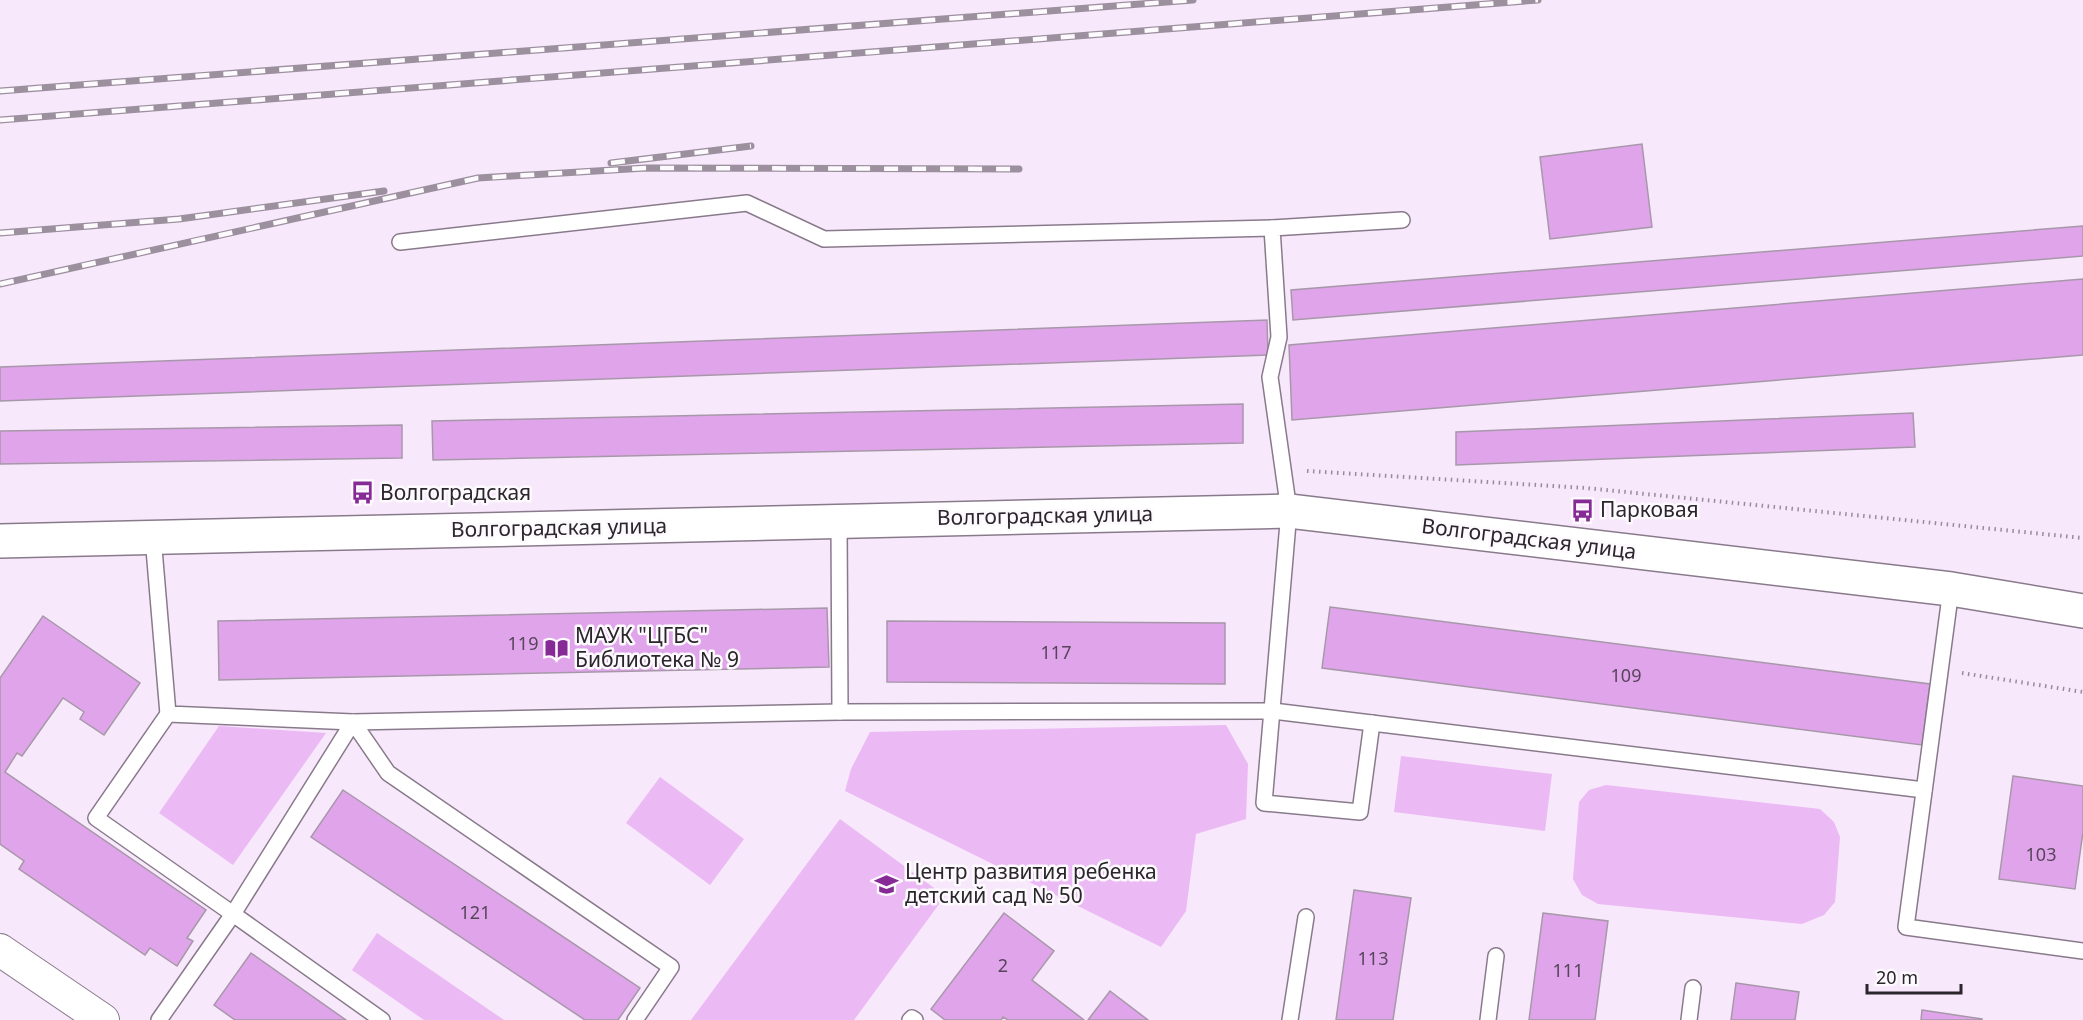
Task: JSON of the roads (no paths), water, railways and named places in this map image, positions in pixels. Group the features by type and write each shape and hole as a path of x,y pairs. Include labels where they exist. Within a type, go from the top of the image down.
{"street":[{"name":"Волгоградская улица","path":"0,541 1288,511 1952,589 2083,611"},
{"path":"0,950 102,1020"}],"lane":[{"path":"400,242 747,203 824,238 1272,228 1402,220"},
{"path":"1272,228 1279,337 1270,377 1288,511 1264,803 1360,812 1372,723"},
{"path":"840,521 840,712"},
{"path":"153,537 168,714 96,818 382,1020"},
{"path":"1952,589 1906,927 2083,951"},
{"path":"168,714 353,722 840,712 1273,711 1924,790"},
{"path":"159,1020 233,914 353,722"},
{"path":"353,722 388,772 671,967 635,1020"},
{"path":"1290,1020 1306,917"},
{"path":"1488,1020 1496,956"},
{"path":"1689,1020 1694,988"},
{"path":"910,1020 912,1018 915,1020"}],"railway":[{"path":"0,91 1193,0"},
{"path":"0,120 1538,0"},
{"path":"611,163 751,146"},
{"path":"0,284 478,178 646,168 1019,169"},
{"path":"0,233 179,219 384,191"}],"place":[{"name":"Волгоградская","path":"362,493"},
{"name":"Парковая","path":"1582,510"},
{"name":"МАУК \"ЦГБС\" Библиотека № 9","path":"557,648"},
{"name":"Центр развития ребенка детский сад № 50","path":"887,884"}]}
